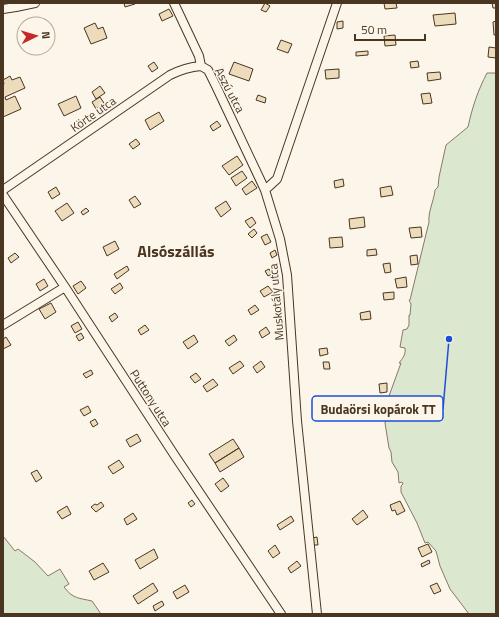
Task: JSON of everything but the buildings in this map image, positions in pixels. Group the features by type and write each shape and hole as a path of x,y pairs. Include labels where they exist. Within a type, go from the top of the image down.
{"street":[{"path":"3,9 16,8 35,3"},
{"name":"Aszú utca","path":"174,3 199,56 201,66 208,70 266,190"},
{"path":"266,190 277,180 337,3"},
{"name":"Körte utca","path":"3,190 170,75 188,67 201,66"},
{"name":"Muskotály utca","path":"266,190 280,239 287,275 297,421 317,614"},
{"name":"Puttony utca","path":"3,194 281,614"},
{"path":"3,325 65,287"}],"green space":[{"path":"487,73 496,73 496,614 469,614 450,589 440,566 436,551 428,542 425,543 417,523 401,492 401,486 403,484 402,482 399,483 398,472 392,462 389,448 385,423 385,407 401,363 399,363 405,352 405,348 400,347 403,330 407,329 409,325 411,304 409,300 429,222 429,214 435,190 438,187 446,145 468,127 471,113"},
{"path":"3,536 15,551 18,549 35,562 48,576 60,569 69,584 64,587 67,591 76,597 92,601 101,614 3,614"}],"place":[{"name":"Budaörsi kopárok TT","path":"449,339"}],"district":[{"name":"Alsószállás","path":"176,251"}]}
